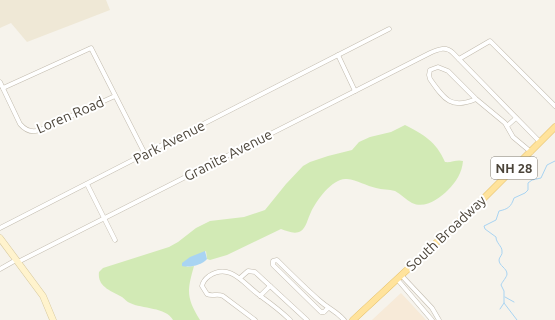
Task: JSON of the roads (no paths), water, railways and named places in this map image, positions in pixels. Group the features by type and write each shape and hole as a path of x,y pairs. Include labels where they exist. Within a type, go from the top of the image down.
{"main road":[{"name":"South Broadway","path":"353,320 478,204 555,127"},
{"path":"0,238 42,296 53,320"}],"street":[{"name":"Park Avenue","path":"0,228 389,29"},
{"path":"540,142 459,59 490,42 555,106"},
{"path":"0,82 3,88 91,48 144,154"},
{"name":"Granite Avenue","path":"0,269 438,49 450,50 459,59"},
{"path":"338,55 356,90"},
{"path":"476,99 460,104 454,104 448,101 430,79 430,70 435,67 444,69 476,99 496,115 507,126 513,137 530,152"},
{"name":"Loren Road","path":"3,88 20,124 24,129 32,132 40,130 115,96"},
{"path":"507,126 516,118"},
{"path":"87,184 115,240"},
{"path":"328,308 322,312 273,264 273,260 277,260 328,308 337,312 344,320"},
{"path":"255,320 223,296 212,296 207,294 202,286 205,279 219,271 240,278 260,296 273,304 290,320"},
{"path":"240,278 248,271 252,271 307,320"},
{"path":"399,277 432,320"},
{"path":"399,277 432,308 439,320"},
{"path":"260,296 270,286"}],"water":[{"path":"205,251 207,259 202,263 192,266 182,266 182,263 190,257"}],"waterway":[{"path":"517,320 504,303 504,291 501,285 507,272 499,262 502,249 496,237 485,229 484,226 496,220 499,211 509,207 514,198 525,193 528,190 528,183 532,180 541,178 547,165 555,161"},
{"path":"505,297 514,302"},
{"path":"500,309 504,303"}]}
